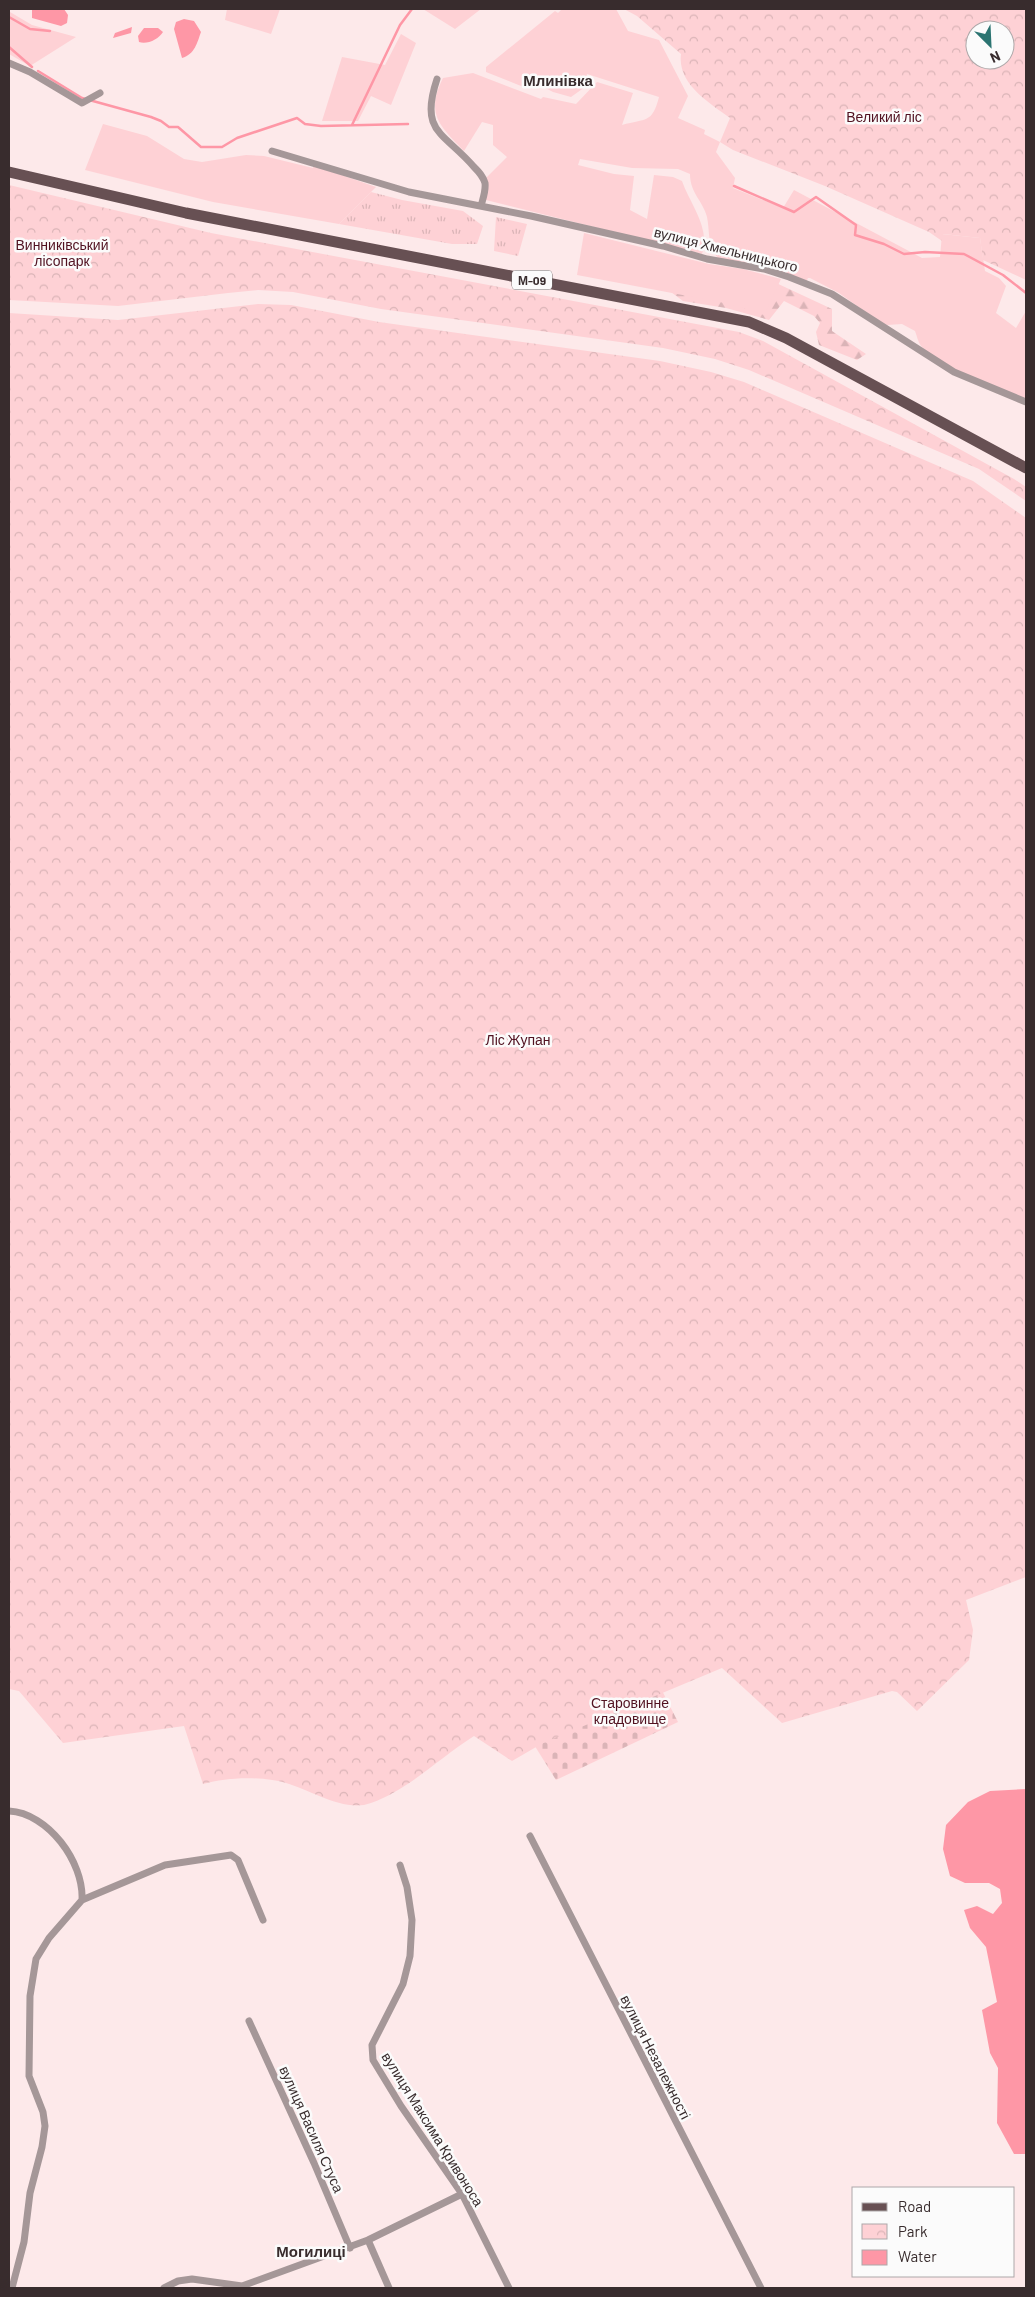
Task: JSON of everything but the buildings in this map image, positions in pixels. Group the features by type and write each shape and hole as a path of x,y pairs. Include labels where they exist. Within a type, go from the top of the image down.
{"main road":[{"name":"М-09","path":"9,172 186,213 748,322 786,338 1026,468"}],"street":[{"path":"9,63 30,72 82,103 97,95"},
{"path":"437,79 431,98 434,126 446,141 482,175 485,192 481,206"},
{"name":"вулиця Хмельницького","path":"272,151 409,192 663,246 707,259 764,269 817,287 859,311 949,369 1026,402"},
{"path":"9,1811 17,1812 33,1819 60,1842 77,1866 83,1889 82,1900"},
{"name":"вулиця Незалежності","path":"530,1836 761,2288"},
{"path":"12,2288 24,2242 30,2193 42,2147 43,2112 29,2076 30,1996 36,1959 49,1938 82,1900 165,1865 231,1855 238,1860 263,1920"},
{"name":"вулиця Максима Кривоноса","path":"400,1865 407,1886 412,1920 410,1956 403,1984 372,2045 373,2060 401,2106 462,2194 509,2288"},
{"name":"вулиця Василя Стуса","path":"249,2021 318,2172 350,2248"},
{"path":"164,2288 178,2281 192,2279 242,2286 350,2248 462,2194"},
{"path":"368,2240 389,2288"}],"green space":[{"path":"227,9 280,9 271,34 225,20"},
{"path":"423,9 481,9 455,29"},
{"path":"562,9 616,9 628,31 659,40 688,96 678,118 705,130 704,134 720,142 716,152 735,178 733,188 783,208 794,190 922,258 940,257 942,234 980,238 985,271 999,278 1006,286 996,313 1016,328 1026,311 1026,399 970,378 943,364 921,346 915,331 902,324 887,325 878,321 839,293 810,278 806,282 718,258 712,249 707,217 703,206 694,192 690,174 678,169 632,168 580,159 578,165 614,174 634,176 630,210 647,219 654,175 673,177 682,181 702,226 704,244 702,254 486,200 486,178 507,157 493,145 493,125 482,122 464,151 448,134 438,119 435,110 435,101 443,78 473,73 541,99 543,97 576,104 597,82 633,93 622,125 647,119 654,112 659,97 587,74 585,87 571,97 553,92 530,80 526,88 486,72 486,67 555,11 558,13"},
{"name":"Великий ліс","path":"624,9 1026,9 1026,280 983,260 980,238 943,234 942,241 929,232 825,186 733,150 720,142 730,118 696,92 689,83 681,65 681,54 637,16"},
{"path":"10,12 32,25 76,37 30,66 9,54"},
{"path":"401,34 416,43 391,105 371,96 358,121 322,121 342,57 385,65"},
{"path":"103,124 147,136 184,159 202,162 246,155 264,156 313,168 313,165 376,187 339,224 213,202 85,170"},
{"name":"Винниківський лісопарк","path":"9,185 211,233 739,332 763,341 1014,479 1026,487 1026,501 979,469 749,370 715,359 663,348 381,309 293,292 258,290 118,306 9,300"},
{"path":"371,192 402,200 463,211 483,226 477,244 452,244 339,224"},
{"path":"496,217 527,224 518,256 494,251"},
{"path":"584,233 709,264 743,269 781,279 764,315 730,304 577,275"},
{"path":"774,282 832,309 832,331 866,354 857,360 819,345 816,332 820,323 814,316 784,301 769,320 726,308 683,301 671,292 641,286"},
{"name":"Ліс Жупан","path":"258,304 291,305 379,322 660,361 711,372 744,382 973,481 1026,518 1026,1577 966,1600 973,1630 969,1660 917,1711 897,1692 892,1691 782,1723 722,1668 543,1743 512,1761 474,1736 399,1790 371,1803 350,1805 339,1803 296,1786 266,1779 234,1779 203,1784 184,1726 63,1743 19,1691 9,1689 9,313 118,320"},
{"name":"Старовинне кладовище","path":"649,1665 678,1722 556,1780 523,1727"}],"water":[{"path":"32,9 64,9 68,15 67,23 61,26 32,18"},
{"path":"184,19 194,21 201,32 193,51 182,58 174,29 176,22"},
{"path":"132,27 131,33 113,38 115,33"},
{"path":"144,28 158,28 163,32 152,41 142,43 139,42 138,36"},
{"path":"1026,1789 1026,2154 1014,2154 997,2123 998,2068 990,2053 982,2010 997,2002 986,1947 970,1928 964,1910 977,1906 993,1914 1002,1903 1000,1889 989,1883 965,1883 950,1876 943,1849 946,1825 968,1802 990,1791"}],"waterway":[{"path":"352,125 400,25 412,9"},
{"path":"9,17 30,29 50,31"},
{"path":"9,47 32,67"},
{"path":"38,71 82,98 151,117 169,127 178,127 201,147 222,147 237,138 297,118 305,124 321,126 408,124"},
{"path":"734,186 794,212 816,197 856,225 855,235 884,244 904,254 925,252 964,254 1003,275 1026,293"}],"district":[{"name":"Млинівка","path":"558,80"},
{"name":"Могилиці","path":"311,2251"}]}
